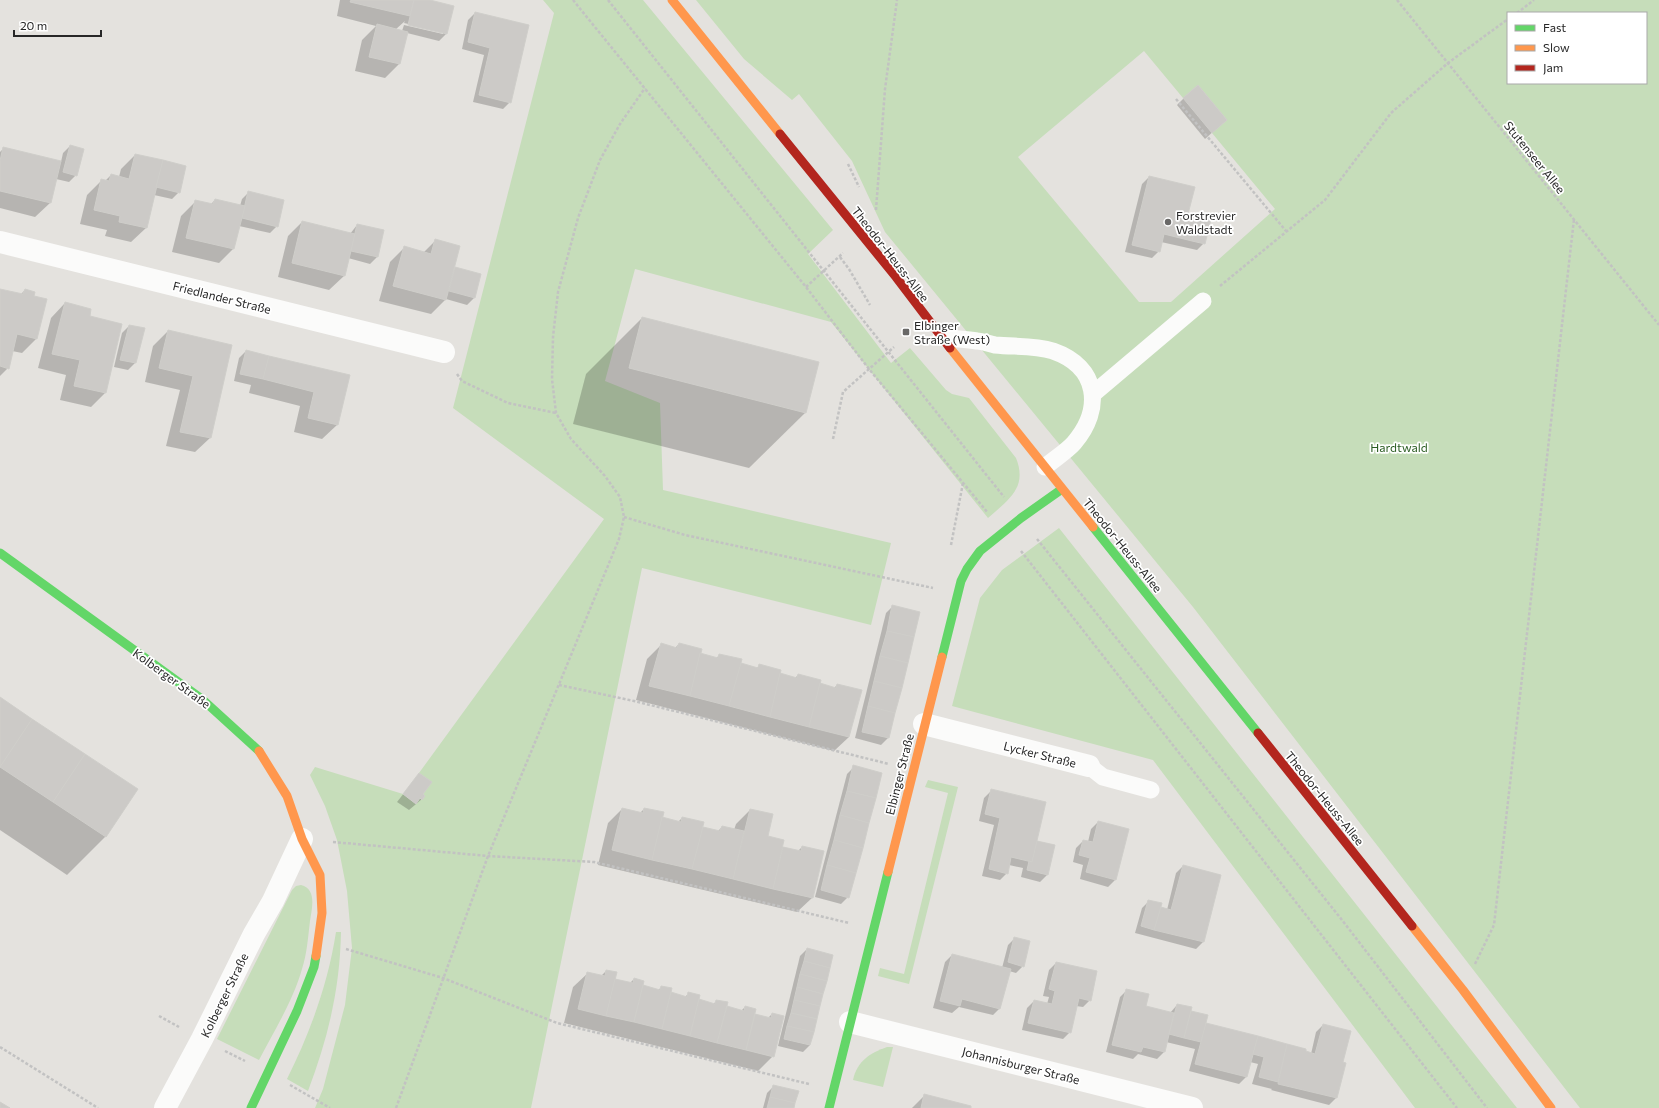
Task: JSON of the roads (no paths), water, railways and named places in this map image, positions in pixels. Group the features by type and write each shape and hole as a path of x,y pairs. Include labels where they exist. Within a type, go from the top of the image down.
{"street":[{"name":"Theodor-Heuss-Allee","path":"672,0 896,277 941,338 1463,990 1551,1108"},
{"name":"Friedlander Straße","path":"0,242 444,352"},
{"name":"Elbinger Straße","path":"829,1108 961,581 972,560 980,551 1021,518 1062,489"},
{"name":"Kolberger Straße","path":"0,553 203,700 260,752 287,796 302,839 320,875 322,913 314,968 297,1011 251,1108"},
{"name":"Lycker Straße","path":"924,724 1089,766"},
{"name":"Kolberger Straße","path":"166,1108 254,934 286,875 302,839"},
{"name":"Johannisburger Straße","path":"850,1022 1192,1108"}],"lane":[{"path":"1093,394 1203,301"},
{"path":"941,338 979,341 995,344 1024,345 1053,351 1075,362 1084,372 1090,381 1093,394 1093,404 1090,416 1085,428 1073,444 1045,466"},
{"name":"Lycker Straße","path":"1089,766 1103,777 1151,790"}],"place":[{"name":"Forstrevier Waldstadt","path":"1168,222"},
{"name":"Elbinger Straße (West)","path":"906,332"}],"park label":[{"name":"Hardtwald","path":"1399,447"}]}
